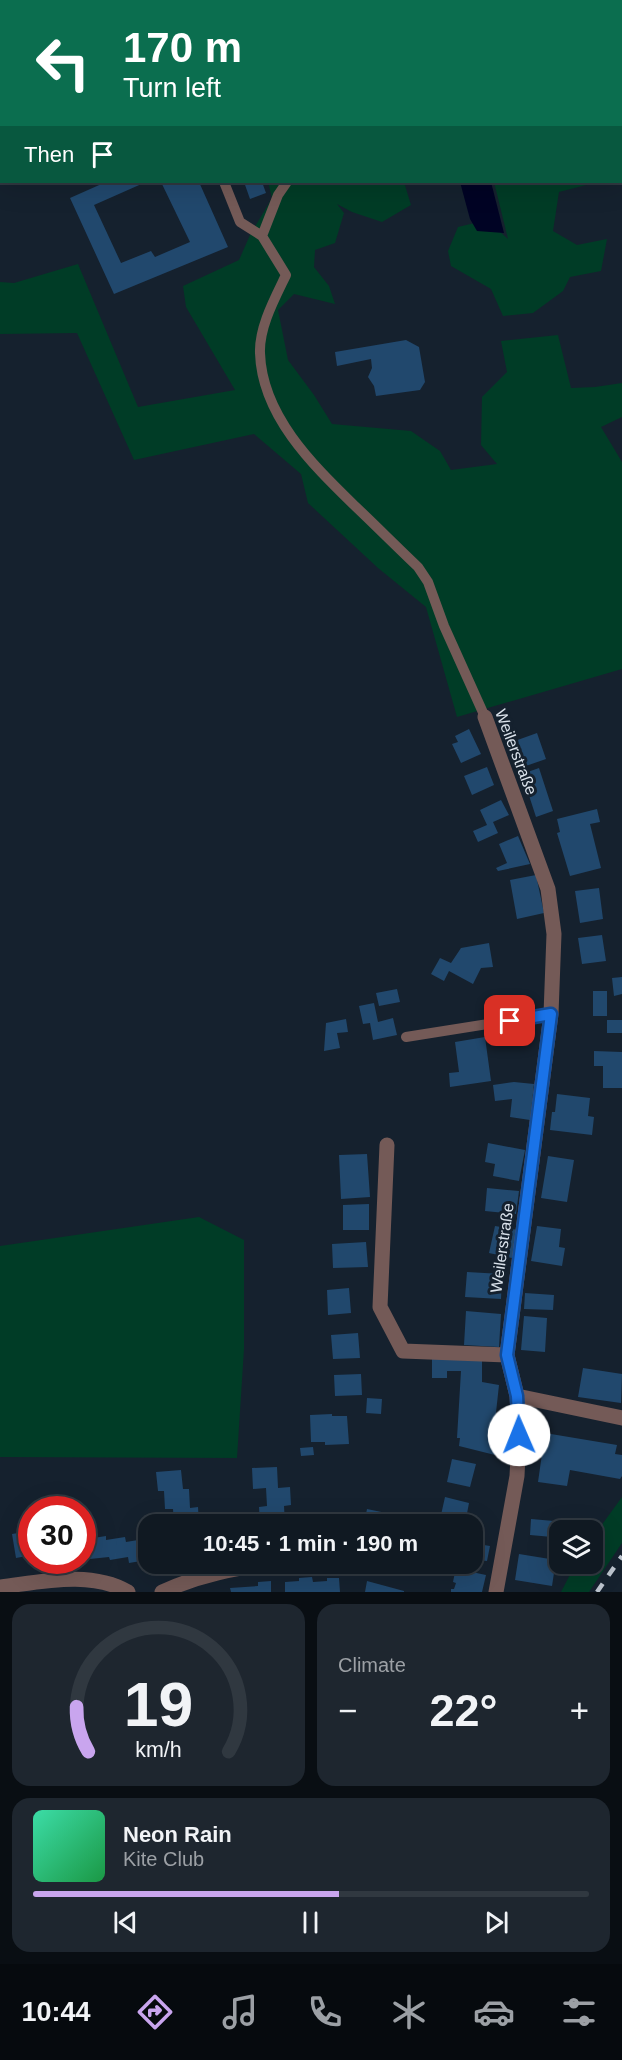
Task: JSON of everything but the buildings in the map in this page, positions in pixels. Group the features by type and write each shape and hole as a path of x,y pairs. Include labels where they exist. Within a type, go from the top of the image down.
{"street":[{"name":"Weilerstraße","path":"484,717 548,889 554,934 551,1014 507,1355 517,1396 519,1426 517,1476 496,1592"},
{"path":"387,1145 380,1307 404,1351 507,1355"},
{"path":"517,1396 622,1418"},
{"path":"162,1592 211,1574"},
{"path":"0,1587 48,1581 94,1579 118,1586 128,1592"}],"lane":[{"path":"224,183 240,222 262,236 278,195 286,183"},
{"name":"Weilerstraße","path":"262,236 286,275 267,315 260,352 266,388 278,415 311,462 423,574 484,717"},
{"path":"406,1036 551,1014"}],"green space":[{"path":"268,183 404,183 411,205 382,222 352,212 337,204 344,213 335,243 315,250 314,267 329,286 335,304 294,294 278,310 288,360 332,424 411,431 440,451 451,470 497,464 481,445 482,397 507,372 501,341 558,335 571,388 622,383 622,417 601,427 622,462 622,669 457,717 426,607 378,568 308,503 301,474 254,434 134,460 77,333 0,334 0,282 14,283 78,264 138,407 235,390 186,307 183,286 239,260 250,235 272,198"},
{"path":"494,183 594,183 559,192 553,231 577,245 607,239 601,271 570,277 563,291 533,313 503,316 491,289 451,266 448,251 458,227 487,220 508,239"},
{"path":"199,1217 244,1240 244,1349 237,1458 0,1457 0,1246"},
{"path":"622,1497 622,1543 603,1571 603,1523"},
{"path":"570,1574 601,1574 589,1592 561,1592"}],"water":[{"path":"460,183 491,183 504,233 477,231 470,219"}],"railway":[{"path":"597,1592 622,1556"}],"route":[{"path":"510,1021 551,1014 507,1355 519,1409 519,1435"}]}
